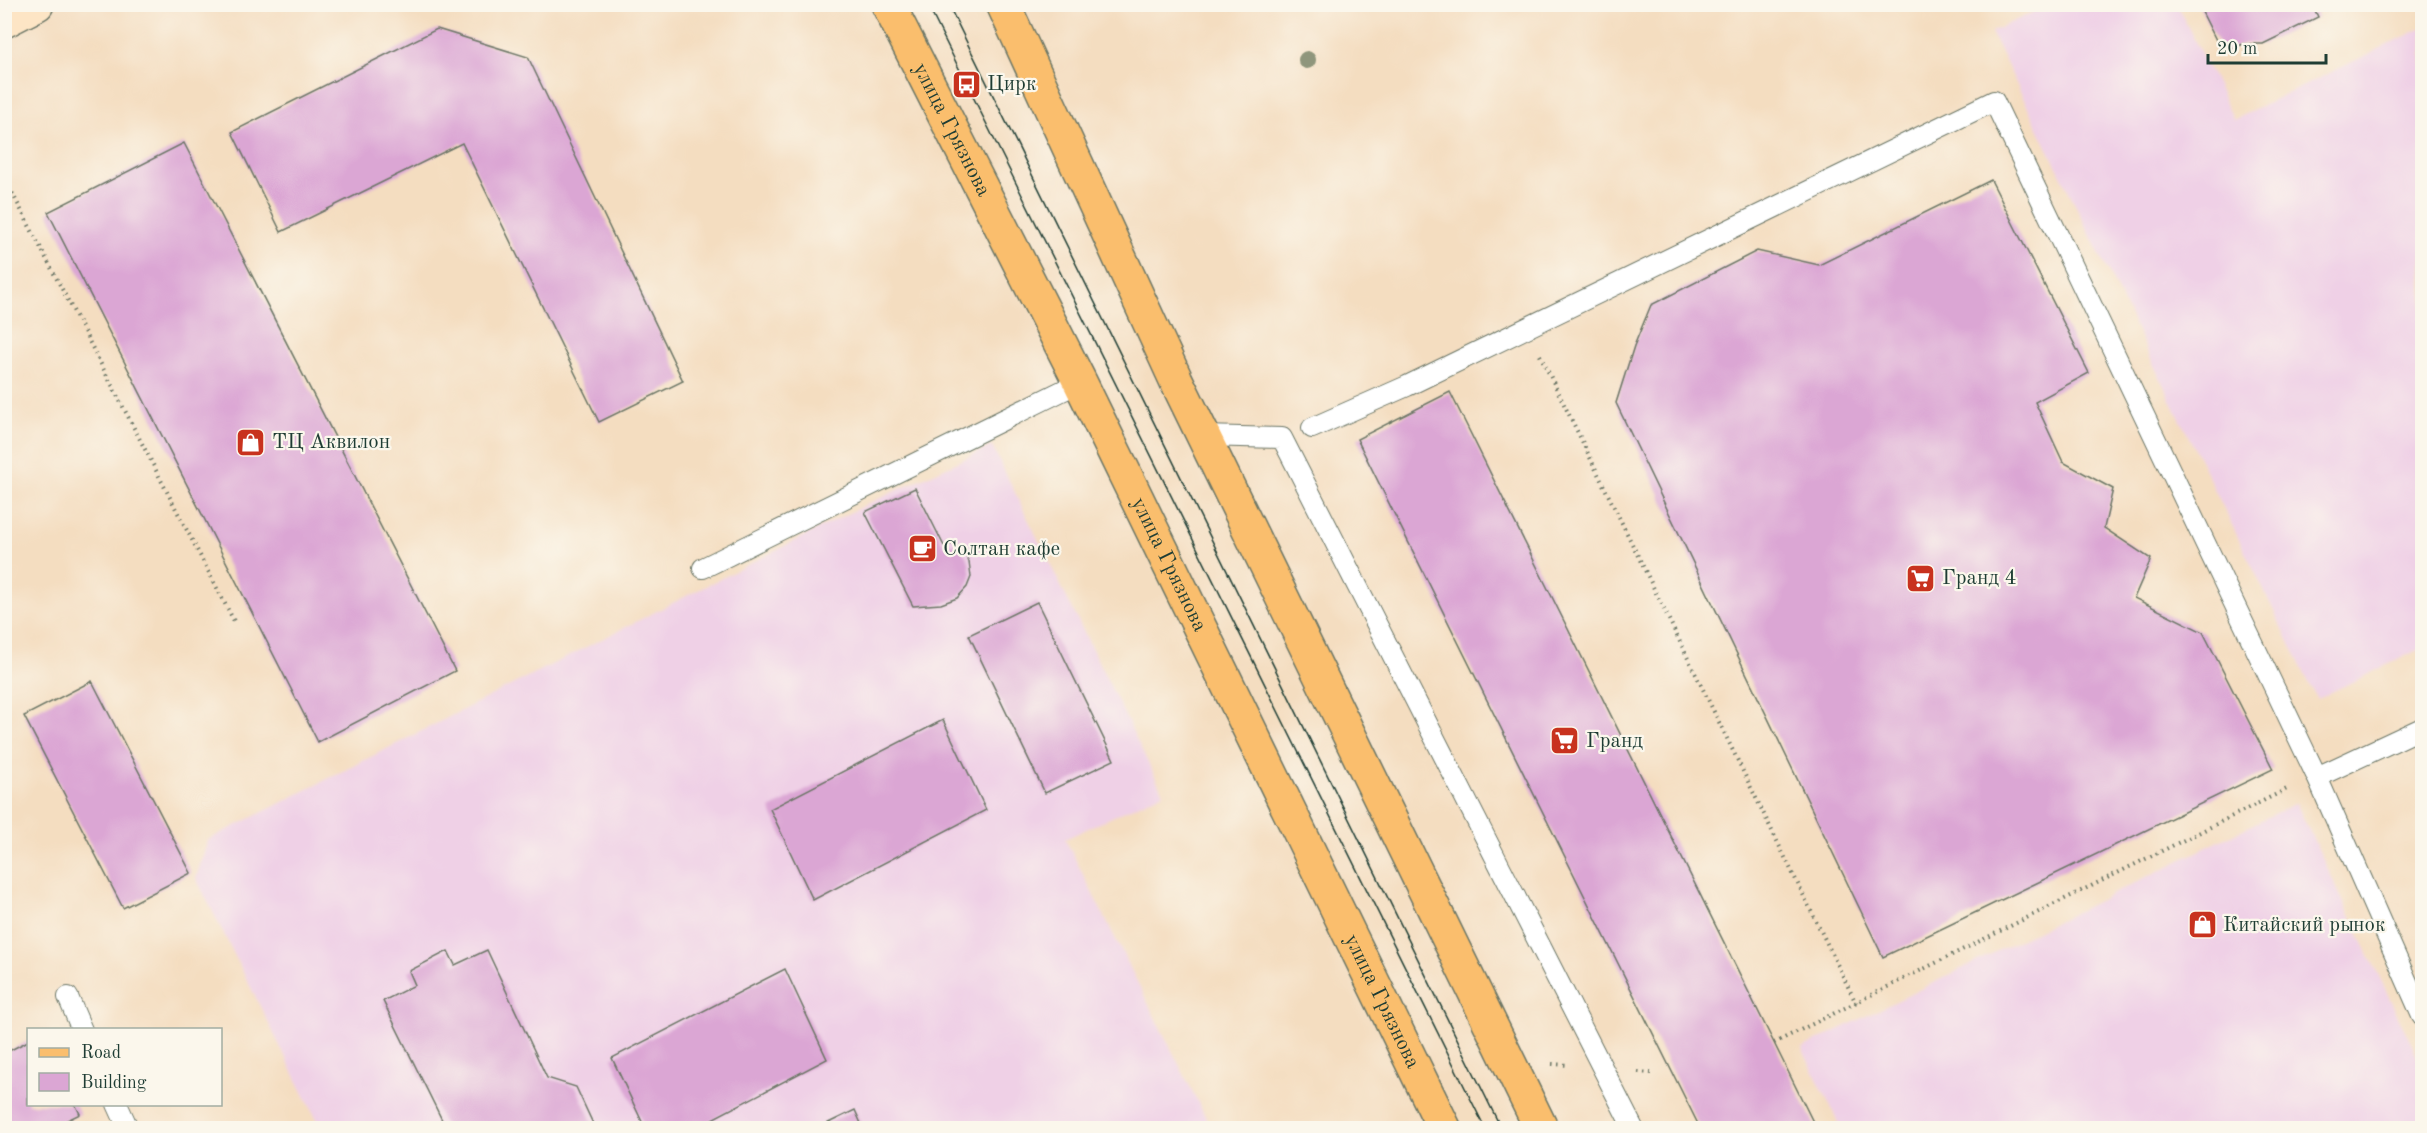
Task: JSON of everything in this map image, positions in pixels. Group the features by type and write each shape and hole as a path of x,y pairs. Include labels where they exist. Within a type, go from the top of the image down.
{"main road":[{"path":"4,21 37,4"},
{"name":"улица Грязнова","path":"888,4 1080,382 1444,1128"},
{"path":"1003,4 1203,436 1541,1128"}],"lane":[{"path":"1312,428 1527,327 1994,101 2317,777 2422,1016"},
{"path":"703,568 1080,382"},
{"path":"1203,436 1282,438 1633,1128"},
{"path":"2317,777 2422,728"},
{"path":"68,997 82,1028"},
{"path":"118,1106 128,1128"}],"path":[{"path":"4,177 235,623"},
{"path":"1527,327 1856,1003"},
{"path":"1774,1043 2280,792 2317,777"}],"shaded area":[{"path":"2048,5 2177,5 2234,120 2422,28 2422,648 2317,699 1991,32"},
{"path":"992,446 1163,793 1065,839 1211,1128 321,1128 196,878 208,840 859,508"},
{"name":"Китайский рынок","path":"2296,803 2422,1066 2422,1128 1841,1128 1802,1048"}],"building":[{"path":"2198,4 2312,4 2318,17 2263,44 2243,44 2223,54"},
{"path":"437,29 528,57 683,381 599,422 462,143 281,232 232,132"},
{"name":"ТЦ Аквилон","path":"184,143 455,671 318,742 48,212"},
{"name":"Гранд 4","path":"1991,180 2089,373 2035,402 2063,462 2113,489 2104,528 2151,559 2134,598 2203,632 2273,769 1883,957 1616,403 1634,346 1651,305 1757,251 1819,265"},
{"name":"Гранд","path":"1450,392 1816,1128 1700,1128 1357,439"},
{"name":"Солтан кафе","path":"915,488 944,546 953,544 963,551 969,562 971,577 967,587 957,598 941,604 913,606 865,512"},
{"path":"1037,602 1114,760 1045,793 969,635"},
{"path":"92,681 191,873 123,908 24,716"},
{"path":"943,720 986,810 813,900 770,809"},
{"path":"487,950 547,1078 576,1087 595,1128 446,1128 383,1001 415,985 409,971 448,951 455,965"},
{"path":"785,969 827,1059 695,1128 645,1128 612,1058"},
{"path":"27,1042 27,1106 76,1106 80,1114 51,1128 5,1128 5,1053"},
{"path":"855,1110 863,1128 818,1128"}],"tram line":[{"path":"927,4 1485,1128"},
{"path":"948,4 1501,1128"}],"place":[{"name":"Цирк","path":"966,84"},
{"name":"ТЦ Аквилон","path":"251,442"},
{"name":"Солтан кафе","path":"922,549"},
{"name":"Гранд 4","path":"1921,578"},
{"name":"Гранд","path":"1565,741"},
{"name":"Китайский рынок","path":"2202,925"}]}
